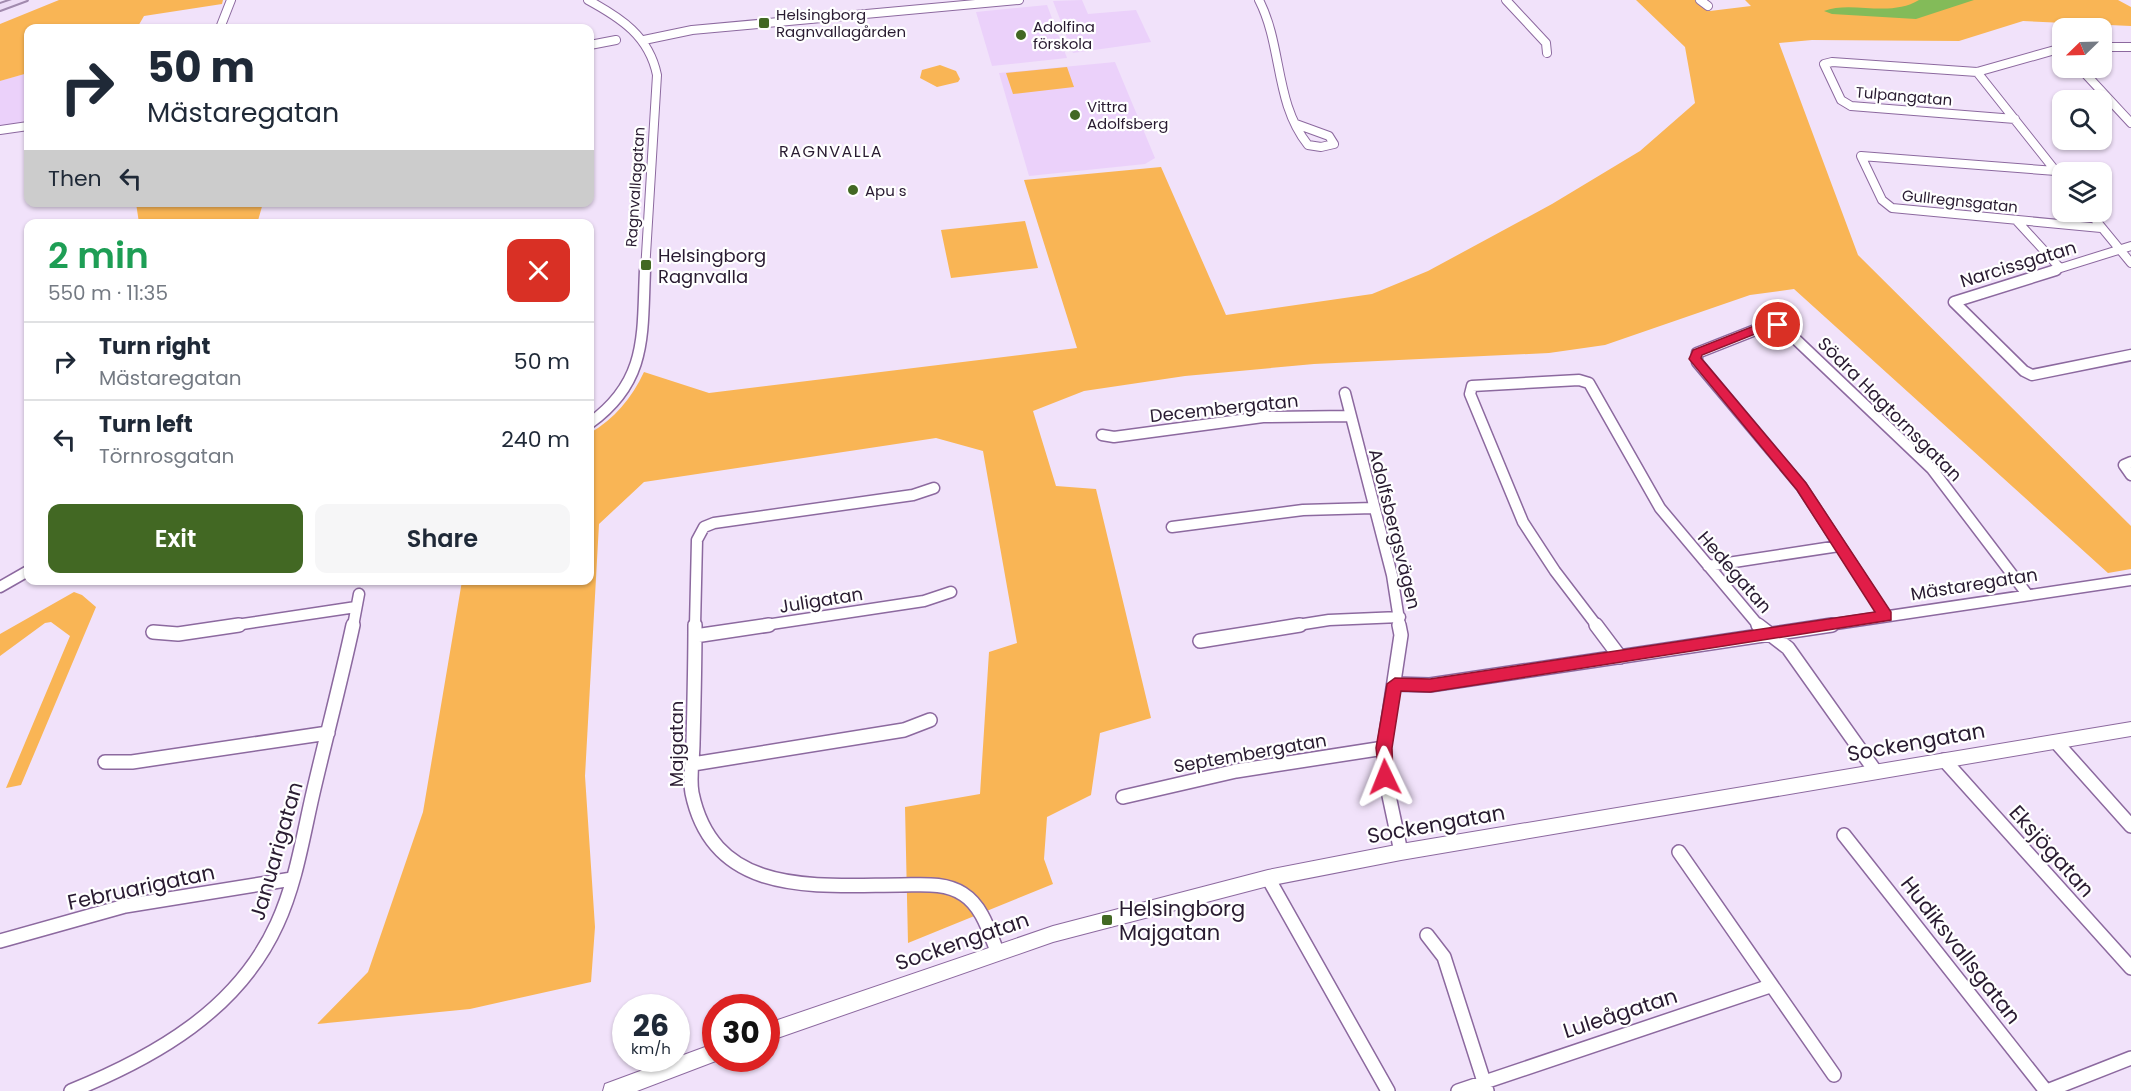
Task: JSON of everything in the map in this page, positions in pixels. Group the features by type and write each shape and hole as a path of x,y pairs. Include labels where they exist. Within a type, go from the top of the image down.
{"main road":[{"path":"0,7 22,0"}],"street":[{"path":"222,24 231,0"},
{"name":"Ragnvallagatan","path":"588,0 627,24 644,40 653,59 657,75 637,369 630,384 615,403 594,420"},
{"path":"644,40 692,30 1019,0"},
{"path":"1259,0 1274,30 1281,96 1296,124 1308,145 1321,147 1334,144 1329,136 1296,124"},
{"path":"1506,0 1543,39 1547,53"},
{"path":"1700,0 1708,6"},
{"path":"594,44 616,40"},
{"path":"2112,47 2131,47"},
{"path":"2052,50 1977,72 2052,166"},
{"name":"Tulpangatan","path":"1977,72 1832,62 1824,64 1841,100 1851,106 2015,119"},
{"path":"2089,78 2131,123"},
{"path":"0,130 24,127"},
{"name":"Gullregnsgatan","path":"2052,171 1861,156 1882,200 1889,207 2101,228"},
{"path":"2016,220 2060,268"},
{"path":"2096,222 2131,263"},
{"name":"Narcissgatan","path":"2131,246 1954,303 2024,371 2032,375 2131,356"},
{"name":"Södra Hagtornsgatan","path":"1839,546 1802,486 1695,356 1768,325 1778,325 1786,330 1932,469 2027,594"},
{"name":"Hedegatan","path":"1620,657 1555,571 1523,522 1469,390 1475,385 1587,381 1659,508 1769,633 1788,648 1876,772"},
{"name":"Adolfsbergsvägen","path":"1345,393 1392,575 1400,617 1401,635 1384,748 1385,777 1401,852"},
{"name":"Decembergatan","path":"1102,435 1114,437 1263,417 1350,416"},
{"path":"2131,462 2124,465 2131,475"},
{"name":"Majgatan","path":"934,488 913,495 714,523 704,527 697,540 692,791 700,823 716,849 738,868 761,877 797,883 922,885 952,889 963,894 980,913 997,951"},
{"path":"1172,526 1303,510 1373,508"},
{"path":"1708,566 1839,546 1886,616"},
{"path":"0,587 24,573"},
{"name":"Mästaregatan","path":"1395,684 1430,685 2131,580"},
{"name":"Juligatan","path":"695,636 924,601 951,592"},
{"name":"Januarigatan","path":"71,1091 152,1055 190,1029 237,984 270,940 292,879 358,601 178,634 153,632"},
{"path":"1200,641 1329,620 1400,617"},
{"path":"693,764 904,730 930,720"},
{"name":"Sockengatan","path":"780,1028 997,951 1053,934 1268,878 1401,852 2131,729"},
{"path":"105,762 132,762 328,733"},
{"path":"2056,742 2131,826"},
{"name":"Septembergatan","path":"1123,797 1236,771 1384,748"},
{"name":"Eksjögatan","path":"1944,760 2131,968"},
{"name":"Hudiksvallsgatan","path":"1844,835 2047,1091"},
{"path":"1679,852 1834,1075"},
{"path":"1268,878 1388,1091"},
{"name":"Februarigatan","path":"0,941 125,906 292,879"},
{"path":"1427,935 1444,957 1485,1086"},
{"name":"Luleågatan","path":"1458,1091 1485,1086 1770,986"},
{"path":"612,1091 702,1057"},
{"path":"2047,1091 2131,1058"}],"shaded area":[{"path":"59,0 223,0 222,4 144,16 139,24 24,24 24,74 0,81 0,24"},
{"path":"1082,0 1088,14 1136,10 1151,42 1073,53 1053,1"},
{"path":"1636,0 1695,0 1710,11 1751,6 1745,0 2118,0 2131,7 2131,26 2112,25 2112,18 2052,18 2052,22 2023,21 1959,41 1812,40 1779,43 1858,255 2131,526 2131,569 2108,573 1794,289 1750,295 1605,345 1549,353 1314,364 1185,376 1084,391 1033,411 1056,486 1096,489 1151,718 1100,733 1091,795 1047,817 1044,859 1053,884 908,943 905,807 980,794 989,652 1017,643 983,451 936,438 644,482 599,524 585,776 595,927 591,982 470,1009 317,1024 368,972 423,812 461,585 594,585 594,430 622,407 644,372 709,393 1077,348 1024,180 1161,167 1226,315 1372,294 1428,271 1552,204 1640,151 1695,103 1685,47"},
{"path":"1919,0 1974,0 1916,19 1832,14 1824,11 1846,7 1896,8"},
{"name":"Adolfina förskola","path":"1047,5 1067,58 992,66 976,12"},
{"name":"Vittra Adolfsberg","path":"1115,62 1155,158 1145,164 1029,176 999,73"},
{"path":"940,65 956,71 960,79 958,82 937,87 920,78 922,70"},
{"path":"1067,67 1074,87 1013,94 1006,73"},
{"path":"24,74 24,123 0,126 0,81"},
{"path":"137,207 262,207 258,219 138,219"},
{"path":"1025,221 1038,268 951,278 941,230"},
{"path":"74,592 82,595 96,607 21,785 6,788 70,636 51,622 45,623 0,656 0,634"}],"place":[{"name":"Helsingborg Ragnvallagården","path":"764,23"},
{"name":"Adolfina förskola","path":"1021,35"},
{"name":"Vittra Adolfsberg","path":"1075,115"},
{"name":"Apu s","path":"853,190"},
{"name":"Helsingborg Ragnvalla","path":"646,265"},
{"name":"Helsingborg Majgatan","path":"1107,920"}],"district":[{"name":"RAGNVALLA","path":"831,151"}],"route":[{"path":"1385,777 1384,748 1395,684 1430,685 1886,616 1802,486 1695,359 1697,353 1768,325 1778,325"}]}
